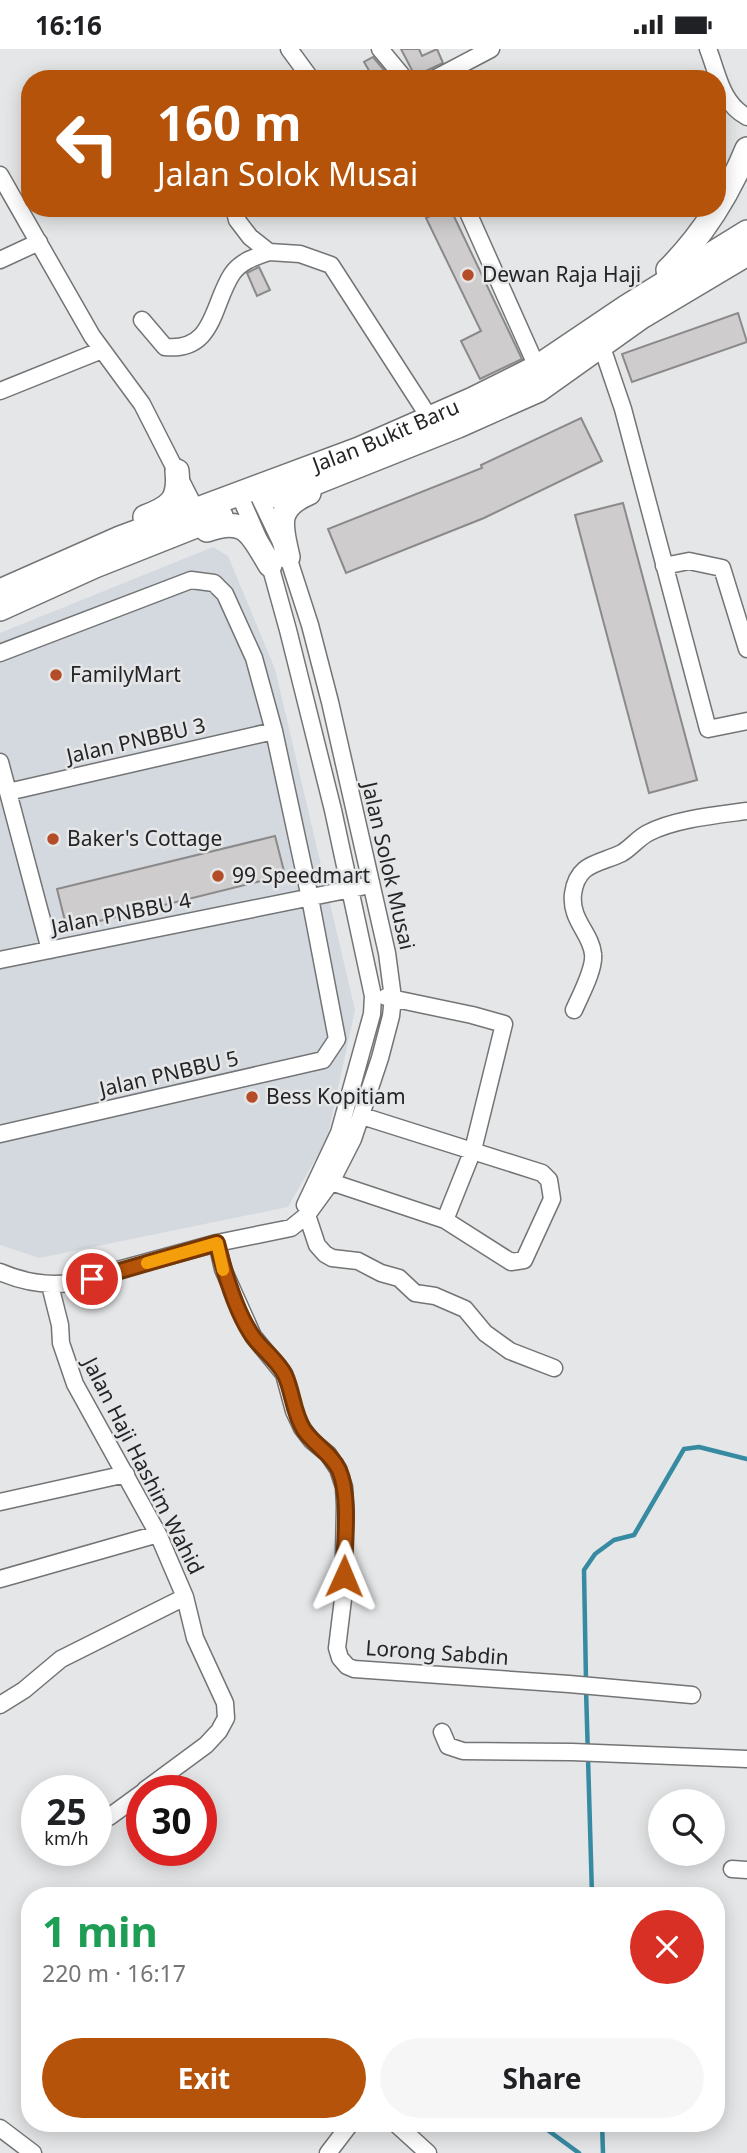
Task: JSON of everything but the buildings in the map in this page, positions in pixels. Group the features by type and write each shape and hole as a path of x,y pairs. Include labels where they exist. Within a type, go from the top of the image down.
{"main road":[{"path":"726,194 747,149"},
{"path":"626,307 682,256 712,217"},
{"name":"Jalan Bukit Baru","path":"250,497 310,485 458,426 539,390 626,307 747,232"},
{"name":"Jalan Bukit Baru","path":"5,589 120,538 199,516 250,497 466,403 643,316 747,254"},
{"path":"279,561 282,518 291,501 389,461 458,426"},
{"path":"5,589 51,558 161,511 172,501 179,488 177,471"},
{"name":"Jalan Bukit Baru","path":"0,610 199,516"},
{"path":"45,590 226,524 243,527 279,561"}],"street":[{"path":"289,49 304,70"},
{"path":"380,49 398,70"},
{"path":"451,70 491,49"},
{"path":"708,49 715,70"},
{"path":"726,96 730,103 747,117"},
{"path":"0,175 21,211"},
{"path":"24,217 92,336 142,404 199,516"},
{"path":"236,217 250,237 269,252"},
{"path":"470,217 537,366"},
{"path":"0,260 39,242"},
{"path":"142,320 165,347 176,348 193,344 204,333 215,315 233,273 248,259 269,252 300,254 331,265 429,417"},
{"path":"595,339 623,409 708,729 747,721"},
{"path":"0,391 102,350"},
{"name":"Jalan Solok Musai","path":"5,1277 50,1285 92,1279 217,1243 290,1228 307,1215 331,1182 362,1116 380,1058 393,998 389,965 373,884 310,625 250,497"},
{"name":"Jalan Solok Musai","path":"279,561 298,665 351,889 373,996 372,1014 340,1133 290,1228"},
{"path":"664,566 689,561 723,568 747,649"},
{"path":"0,653 191,580 214,583 225,594 254,658 274,731 310,898"},
{"name":"Jalan PNBBU 3","path":"8,792 274,731"},
{"path":"0,762 50,950"},
{"path":"574,1010 593,961 590,943 578,924 573,909 573,894 583,871 595,862 625,851 639,838 659,828 747,811"},
{"name":"Jalan PNBBU 4","path":"0,960 373,884"},
{"name":"Jalan PNBBU 5","path":"0,1135 323,1060 337,1039 310,898"},
{"path":"373,996 393,998 503,1024 474,1150 445,1220"},
{"path":"331,1182 445,1220 508,1260 524,1260 552,1199 549,1180 542,1173 362,1116"},
{"path":"307,1215 317,1245 325,1254 332,1258 358,1261 381,1273 399,1278 415,1293 435,1296 465,1309 485,1333 510,1350 554,1368"},
{"name":"Lorong Sabdin","path":"217,1243 223,1269 253,1336 284,1374 294,1411 302,1428 312,1441 328,1454 338,1469 344,1487 343,1599 337,1648 340,1658 347,1666 354,1669 569,1683 692,1695"},
{"name":"Jalan Haji Hashim Wahid","path":"50,1285 60,1325 61,1343 75,1384 158,1534 185,1597 195,1638 225,1703 226,1718 219,1731 206,1745 165,1775"},
{"path":"0,1502 126,1475"},
{"path":"0,1579 158,1534"},
{"path":"0,1705 24,1690 61,1659 185,1597"},
{"path":"442,1732 448,1746 463,1751 747,1759"},
{"path":"0,2128 33,2153"},
{"path":"328,2153 345,2132"},
{"path":"406,2132 428,2153"}],"shaded area":[{"path":"213,547 228,556 275,669 355,1010 327,1139 288,1207 39,1258 0,1245 0,633"}],"waterway":[{"path":"586,1681 584,1570 595,1554 614,1540 634,1535 684,1449 699,1447 747,1459"},
{"path":"586,1689 592,1887"},
{"path":"550,2132 579,2153"},
{"path":"602,2132 603,2153"}],"slow traffic":[{"path":"147,1263 217,1243 223,1270"}],"place":[{"name":"Dewan Raja Haji","path":"468,275"},
{"name":"FamilyMart","path":"56,675"},
{"name":"Baker's Cottage","path":"53,839"},
{"name":"99 Speedmart","path":"218,876"},
{"name":"Bess Kopitiam","path":"252,1097"}],"route":[{"path":"92,1279 217,1243 223,1269 237,1302 253,1336 284,1374 294,1411 302,1428 312,1441 328,1454 338,1469 344,1487 344,1576"}]}
